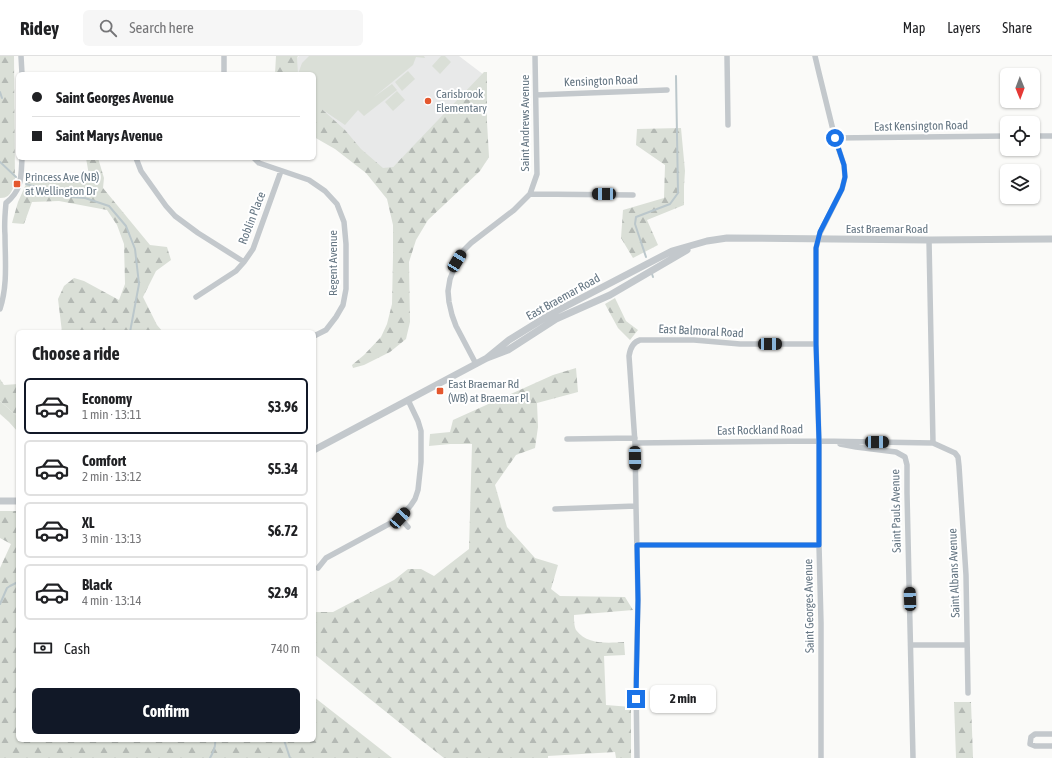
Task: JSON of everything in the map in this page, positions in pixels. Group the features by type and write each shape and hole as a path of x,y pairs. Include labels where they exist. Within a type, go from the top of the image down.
{"street":[{"path":"21,56 22,72"},
{"path":"224,56 224,72"},
{"name":"Saint Andrews Avenue","path":"476,364 456,326 452,315 448,290 450,279 457,261 463,251 471,243 514,210 530,194 537,174 535,56"},
{"path":"727,56 728,125"},
{"name":"Saint Georges Avenue","path":"815,56 835,138 844,165 845,177 842,189 820,232 816,248 816,344 819,441 821,623 821,758"},
{"name":"Kensington Road","path":"536,95 667,90"},
{"name":"East Kensington Road","path":"835,138 1000,136"},
{"path":"1040,136 1052,136"},
{"path":"0,309 6,274 3,204 13,197 20,184 22,160"},
{"path":"137,160 141,171 175,216 198,233 244,262"},
{"name":"Regent Avenue","path":"256,160 259,163 309,180 325,190 337,204 344,222 346,244 346,290 343,305 326,330 316,335"},
{"name":"Roblin Place","path":"196,297 236,271 244,262 253,248 281,171"},
{"path":"530,194 633,195"},
{"name":"East Braemar Road","path":"316,449 487,358 508,350 556,319 610,295 698,244 716,239 727,238 818,240 1052,239"},
{"path":"929,240 933,443"},
{"name":"East Balmoral Road","path":"635,440 629,356 631,348 637,341 694,340 740,344 816,344"},
{"path":"318,568 326,558 400,518 412,506 418,490 421,462 421,430 408,400"},
{"name":"East Rockland Road","path":"567,439 933,443 955,453"},
{"path":"635,440 638,600 636,679 637,758"},
{"name":"Saint Pauls Avenue","path":"826,441 856,447 896,452 905,457 907,465 913,758"},
{"name":"Saint Albans Avenue","path":"955,453 958,457 959,466 966,575 968,693"},
{"path":"0,501 16,501"},
{"path":"556,509 636,506"},
{"path":"400,518 408,528"},
{"path":"637,545 819,545"},
{"path":"911,645 967,645"},
{"path":"1052,734 1035,734 1031,738 1030,744 1035,746 1052,746"}],"shaded area":[{"path":"299,56 459,56 484,75 386,174 316,112 316,72 290,72 289,66"}],"green space":[{"path":"0,56 14,56 15,184 8,196 3,198 0,198"},
{"path":"276,56 298,56 298,72 275,72"},
{"path":"309,56 424,56 425,58 416,57 413,65 374,97 392,84 397,90 364,116 358,110 345,125 316,105 316,72 299,72 302,63"},
{"path":"441,56 445,56 451,62 440,74 432,66"},
{"path":"408,71 415,79 402,91 395,82"},
{"path":"484,72 487,72 489,157 480,171 428,220 416,240 409,262 410,322 406,339 390,352 364,365 353,368 352,365 381,337 387,324 392,304 393,225 387,199 366,173 335,149 316,138 316,104 345,130 361,149 383,168 393,167"},
{"path":"397,91 405,100 393,111 385,102"},
{"path":"681,128 685,171 684,205 647,220 658,245 633,258 621,238 623,210 664,198 665,165 636,145 637,129"},
{"path":"86,160 99,160 104,178 103,188 150,245 167,247 171,260 156,271 143,297 157,325 161,330 62,330 58,299 64,286 74,278 84,281 119,300 125,284 124,244 117,225 107,210 59,201 32,202 24,224 12,223 18,202 27,182 90,181"},
{"path":"615,298 626,321 638,330 630,340 618,328 605,304"},
{"path":"576,368 578,392 537,403 538,427 535,448 516,455 495,485 507,527 535,558 558,565 551,589 560,596 625,597 633,610 574,615 574,625 576,630 586,638 598,642 624,642 625,655 604,656 606,705 631,707 631,758 616,758 615,752 548,756 548,758 444,758 316,656 316,612 333,612 394,580 408,569 421,569 434,576 469,549 472,444 429,446 430,434 450,432 453,420 553,375"},
{"path":"0,379 4,385 16,384 16,415 0,401"},
{"path":"0,401 16,415 16,430 9,422 0,414"},
{"path":"0,511 16,511 16,742 316,742 316,699 392,758 0,758 0,568 11,544 0,538"},
{"path":"954,702 971,702 973,758 956,758"}],"waterway":[{"path":"646,257 635,224 636,217 670,204 678,193 676,76"},
{"path":"0,92 2,98"},
{"path":"0,162 16,177"},
{"path":"26,184 70,197 85,198 109,206 126,226 135,249 139,284 130,330"},
{"path":"0,604 7,588 16,583"},
{"path":"210,758 215,742"},
{"path":"285,742 290,758"}],"place":[{"name":"Carisbrook Elementary","path":"428,101"},
{"name":"Princess Ave (NB) at Wellington Dr","path":"17,184"},
{"name":"East Braemar Rd (WB) at Braemar Pl","path":"440,391"}],"route":[{"path":"636,699 638,600 637,545 819,545 816,248 820,232 842,189 845,177 844,165 835,138"}]}
